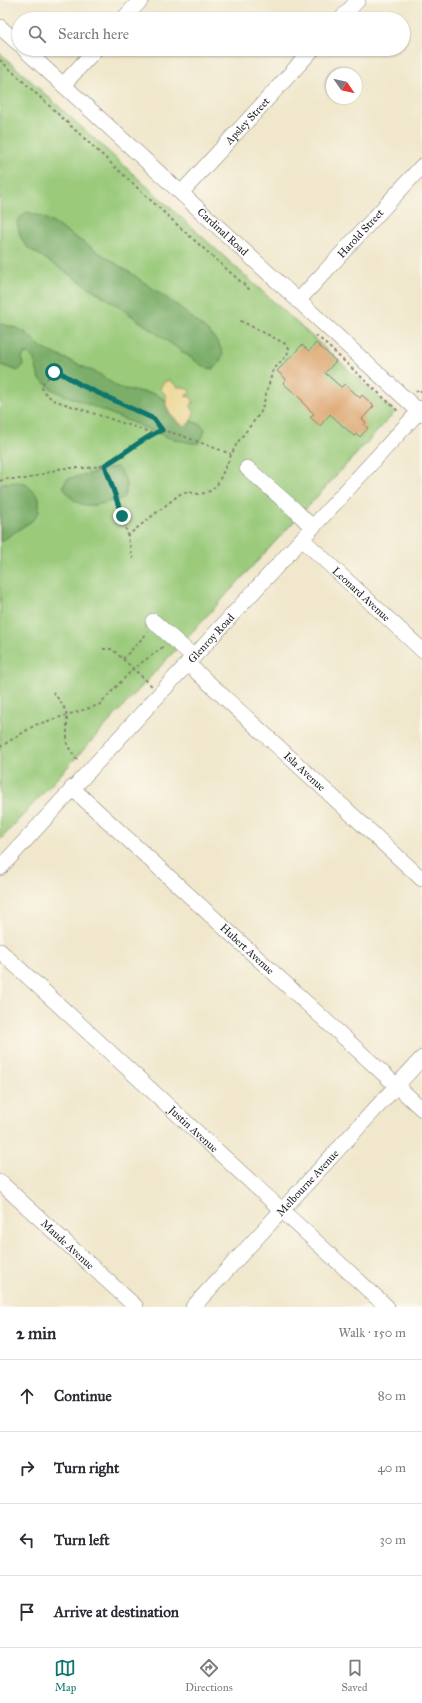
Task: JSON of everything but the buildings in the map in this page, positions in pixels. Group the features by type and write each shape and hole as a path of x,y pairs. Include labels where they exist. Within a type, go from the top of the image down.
{"street":[{"path":"130,12 141,0"},
{"path":"347,12 358,0"},
{"path":"0,27 12,38"},
{"name":"Cardinal Road","path":"32,56 298,301 421,411"},
{"path":"63,84 89,56"},
{"name":"Apsley Street","path":"181,193 307,56"},
{"name":"Harold Street","path":"298,301 422,166"},
{"name":"Glenroy Road","path":"0,868 72,788 421,411"},
{"path":"247,468 296,511 312,528"},
{"name":"Leonard Avenue","path":"302,539 422,650"},
{"name":"Isla Avenue","path":"154,622 174,639 190,660 422,879"},
{"name":"Hubert Avenue","path":"72,788 422,1110"},
{"name":"Justin Avenue","path":"0,951 387,1307"},
{"name":"Melbourne Avenue","path":"193,1307 422,1058"},
{"name":"Maude Avenue","path":"0,1182 136,1307"}],"path":[{"path":"0,60 185,232 250,290"},
{"path":"127,536 180,494 188,492 199,494 210,491 217,485 237,444 261,412 273,370 287,355 290,348 284,343 239,320"},
{"path":"153,433 53,400 42,390 43,383 54,372 61,373 81,385 154,419 162,430"},
{"path":"0,481 4,479 27,479 62,468 88,468 105,465 124,454 153,433 162,430 183,436 231,454"},
{"path":"105,465 122,516 133,559"},
{"path":"123,659 154,622"},
{"path":"0,747 35,725 99,705 133,669 174,639"},
{"path":"103,650 112,649 160,693"},
{"path":"53,692 63,705 67,715 66,741 78,760"}],"green space":[{"path":"0,53 395,412 0,840"},
{"path":"27,212 41,216 53,223 129,272 178,306 211,334 219,344 223,354 218,365 212,369 204,367 118,306 27,247 21,238 17,223"},
{"path":"0,324 14,327 25,332 42,348 99,374 119,388 156,394 165,400 169,412 179,423 190,421 200,424 205,429 199,443 172,439 53,390 39,378 34,359 29,354 24,354 22,359 23,366 18,371 1,365"},
{"path":"116,467 126,482 126,491 122,499 96,505 82,504 75,501 63,486 67,479"},
{"path":"4,483 25,483 39,497 39,512 33,520 0,542 0,485"}],"sand":[{"path":"169,380 178,387 184,387 189,390 190,393 185,396 191,397 193,400 193,403 190,406 194,411 193,415 190,422 185,426 179,423 169,412 166,405 166,396 160,388 164,382"}],"route":[{"path":"54,372 61,373 108,399 154,419 162,430 153,433 124,454 105,465 122,516"}]}
